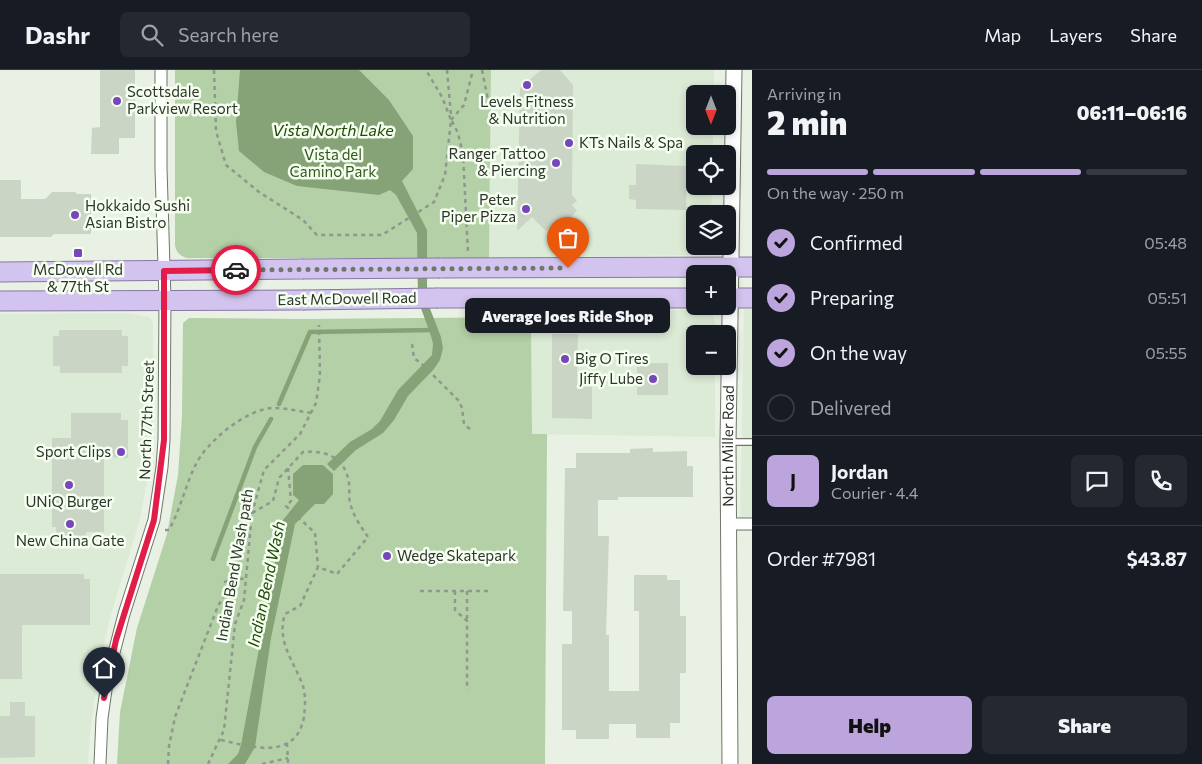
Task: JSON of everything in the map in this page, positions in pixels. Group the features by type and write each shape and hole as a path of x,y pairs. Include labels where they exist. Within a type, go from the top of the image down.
{"main road":[{"name":"East McDowell Road","path":"0,272 686,267"},
{"name":"East McDowell Road","path":"736,267 752,267"},
{"name":"East McDowell Road","path":"0,301 686,298"},
{"path":"736,298 752,298"}],"street":[{"name":"North 77th Street","path":"100,764 102,718 108,676 122,623 154,520 162,467 164,440 165,300 161,70"},
{"name":"North Miller Road","path":"730,265 734,70"},
{"name":"North Miller Road","path":"729,315 730,764"},
{"path":"729,524 752,524"}],"lane":[{"path":"728,442 752,442"}],"path":[{"path":"214,70 216,132 226,165 259,192 303,220 317,235 382,235 420,213 434,202 445,175 451,120 447,70"},
{"path":"426,70 442,97 458,133 463,154 468,254"},
{"path":"451,120 464,105 473,70"},
{"path":"482,70 488,100 493,103 502,104"},
{"name":"Indian Bend Wash path","path":"208,764 221,740 224,730 235,624 244,600 252,513 264,470 300,434 316,403 320,375 319,326"},
{"path":"412,344 414,358 431,372 459,401 464,424 471,430"},
{"path":"165,530 169,530 177,514 195,465 206,448 238,422 259,411 273,408 312,413"},
{"path":"252,513 273,501 279,478 303,452 317,451 330,454 343,466 348,480 351,506 368,537 337,574 318,567"},
{"path":"221,740 271,749 287,743 302,728 306,705 303,688 283,642 283,621 285,614 300,606 318,567 315,533 286,506 291,500 288,468"},
{"path":"224,582 246,578"},
{"path":"168,764 169,746 175,717 218,606 234,579"},
{"path":"420,591 489,591"},
{"path":"455,591 455,610 467,621"},
{"path":"467,591 467,690"},
{"path":"287,743 290,764"},
{"path":"262,764 288,758"}],"shaded area":[{"path":"491,70 714,70 714,85 686,85 686,135 713,135 713,145 686,145 686,195 712,195 711,205 686,205 686,255 697,255 489,258"},
{"path":"744,309 752,309 752,531 740,531"},
{"path":"686,310 686,315 712,315 715,325 686,325 686,375 715,375 715,437 532,434 531,311"},
{"path":"125,313 149,317 153,322 154,412 148,476 140,519 109,621 98,675 88,764 0,764 0,314"}],"green space":[{"name":"Vista del Camino Park","path":"175,70 491,70 489,258 187,258 182,256 175,246"},
{"path":"531,317 532,434 547,434 545,764 117,764 120,712 137,628 167,534 178,475 182,416 183,323 189,318"}],"water":[{"name":"Vista North Lake","path":"240,70 359,70 389,100 413,136 413,169 402,181 427,230 427,301 441,337 443,348 440,360 434,369 408,396 394,420 383,433 356,450 334,471 327,464 350,442 372,429 380,421 398,390 432,355 433,344 431,336 418,300 417,233 396,195 390,190 379,195 297,186 264,172 239,151 236,122"},
{"path":"303,465 323,465 333,474 333,494 324,504 315,504 295,524 271,638 255,747 245,764 228,764 238,754 241,745 283,520 299,500 293,495 293,474"}],"building":[{"name":"Scottsdale Parkview Resort","path":"100,70 135,70 135,138 119,138 119,154 91,154 92,128 100,127"},
{"path":"541,70 560,70 573,85 572,195 577,201 572,205 577,211 565,222 561,218 546,231 532,217 517,231 520,88"},
{"path":"636,164 686,166 686,210 636,209 636,200 629,199 629,185 636,185"},
{"path":"0,180 21,180 21,199 45,199 52,192 91,194 91,234 54,234 51,237 0,237"},
{"path":"59,330 122,330 122,336 128,336 128,366 122,366 122,373 60,373 60,366 53,366 53,336 59,336"},
{"name":"Big O Tires","path":"552,334 578,334 577,384 592,384 592,419 552,418"},
{"name":"Jiffy Lube","path":"637,363 668,363 668,395 637,395"},
{"path":"71,413 121,413 121,420 128,420 128,458 104,457 104,532 86,532 86,536 56,535 56,527 52,527 52,438 71,438"},
{"path":"653,448 653,452 687,451 687,466 693,466 693,497 618,497 618,500 598,500 598,536 609,536 606,635 609,635 609,691 639,691 639,611 634,611 634,575 667,575 667,580 680,580 680,616 686,616 686,673 680,673 680,723 670,723 670,738 636,738 636,724 609,724 609,739 576,739 576,730 562,730 562,644 572,644 572,611 563,611 565,468 576,468 576,453 630,453 630,449"},
{"path":"0,574 84,574 84,579 90,579 90,625 22,625 22,679 0,679"},
{"path":"10,702 25,702 25,716 35,716 35,757 0,758 0,716 10,716"}],"waterway":[{"path":"279,404 310,332 433,330"},
{"path":"213,559 255,447 271,419"}],"way so far":[{"path":"236,270 568,268"}],"place":[{"name":"Levels Fitness & Nutrition","path":"527,85"},
{"name":"Scottsdale Parkview Resort","path":"117,101"},
{"name":"KTs Nails & Spa","path":"569,143"},
{"name":"Ranger Tattoo & Piercing","path":"556,163"},
{"name":"Peter Piper Pizza","path":"526,209"},
{"name":"Hokkaido Sushi Asian Bistro","path":"75,215"},
{"name":"McDowell Rd & 77th St","path":"78,253"},
{"name":"Average Joes Ride Shop","path":"568,268"},
{"name":"Big O Tires","path":"565,359"},
{"name":"Jiffy Lube","path":"653,379"},
{"name":"Sport Clips","path":"121,452"},
{"name":"UNiQ Burger","path":"69,485"},
{"name":"New China Gate","path":"70,524"},
{"name":"Wedge Skatepark","path":"387,556"}],"route":[{"path":"104,698 116,640 154,520 162,467 164,440 164,271 236,270"}],"water label":[{"name":"Indian Bend Wash","path":"266,584"}]}
